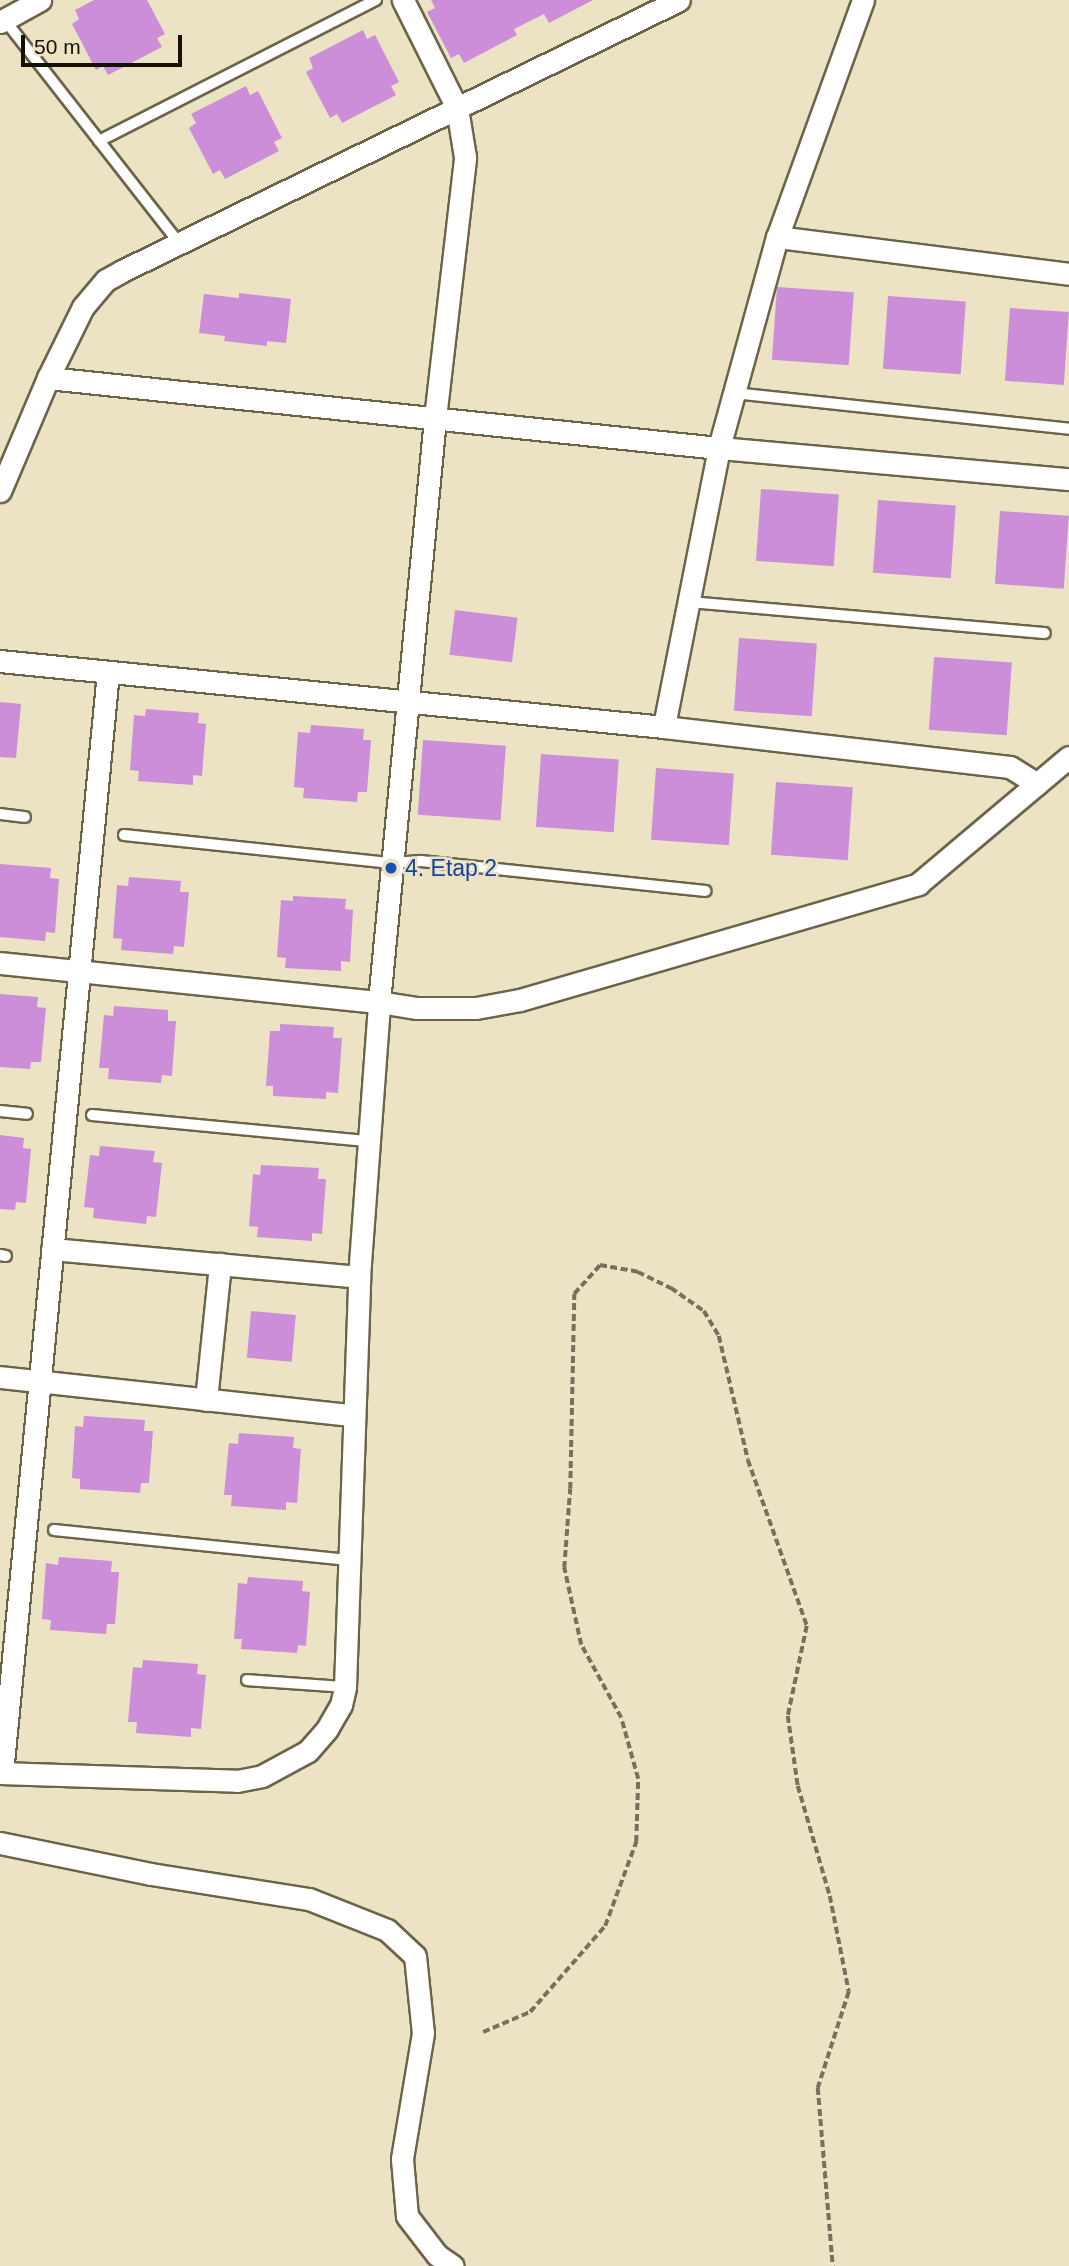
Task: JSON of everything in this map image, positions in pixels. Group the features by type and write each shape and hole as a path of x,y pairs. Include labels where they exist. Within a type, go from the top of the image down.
{"street":[{"path":"2,20 40,0"},
{"path":"108,672 1,1773 237,1781 262,1776 308,1751 327,1730 341,1705 345,1687 352,1415 379,1002 435,418 465,157 457,108 403,0"},
{"path":"0,491 48,378 83,306 93,292 121,271 679,0"},
{"path":"664,727 719,448 734,393 777,237 863,0"},
{"path":"777,237 1069,274"},
{"path":"48,378 719,448 1069,479"},
{"path":"0,661 664,727 1010,767 1037,784"},
{"path":"0,963 416,1008 476,1008 520,1000 918,884 1069,757"},
{"path":"52,1249 359,1277"},
{"path":"206,1400 220,1264"},
{"path":"0,1377 352,1415"},
{"path":"0,1843 151,1874 309,1899 387,1930 415,1956 423,2033 402,2159 407,2216 437,2255 453,2266"}],"lane":[{"path":"99,141 376,0"},
{"path":"2,20 179,243"},
{"path":"734,393 1069,429"},
{"path":"688,602 1045,633"},
{"path":"0,814 25,817"},
{"path":"124,835 392,863 421,861 705,891"},
{"path":"0,1111 27,1114"},
{"path":"92,1115 369,1141"},
{"path":"54,1530 348,1560"},
{"path":"247,1681 345,1687"}],"path":[{"path":"483,2032 530,2012 605,1926 636,1842 638,1779 621,1718 581,1646 564,1568 570,1489 574,1294 600,1265 638,1272 705,1311 719,1336 748,1460 807,1626 788,1716 798,1786 831,1896 849,1992 818,2088 833,2266"}],"building":[{"path":"94,0 147,0 165,34 157,38 162,47 108,75 103,66 96,70 72,24 79,19 75,10"},
{"path":"431,0 593,0 549,23 544,14 514,29 517,35 464,63 459,54 451,58 427,12 435,8"},
{"path":"363,30 367,39 375,35 399,82 391,86 396,95 342,123 337,114 330,118 306,72 313,68 309,58"},
{"path":"246,86 250,95 258,91 282,138 274,142 279,151 225,179 220,170 213,174 189,128 196,123 191,114"},
{"path":"777,287 854,292 849,365 772,360"},
{"path":"239,293 291,299 286,343 267,341 267,346 224,341 225,336 199,333 204,294 239,298"},
{"path":"888,296 966,301 961,374 883,369"},
{"path":"1010,308 1069,312 1064,385 1005,381"},
{"path":"761,489 839,494 834,566 756,561"},
{"path":"878,500 956,505 951,578 873,573"},
{"path":"1000,511 1069,516 1064,589 995,584"},
{"path":"455,610 518,618 512,662 450,655"},
{"path":"739,638 817,643 812,716 734,711"},
{"path":"934,657 1012,662 1007,735 929,730"},
{"path":"0,702 21,704 16,758 0,757"},
{"path":"146,709 199,713 198,723 206,724 202,776 193,775 193,785 138,781 139,771 130,770 134,715 145,716"},
{"path":"311,725 364,729 363,740 371,740 367,792 358,792 357,802 303,798 304,788 294,787 298,732 310,733"},
{"path":"423,740 506,746 501,821 418,815"},
{"path":"541,754 619,759 614,832 536,827"},
{"path":"656,768 734,773 729,845 651,840"},
{"path":"776,782 853,787 848,860 771,855"},
{"path":"0,864 51,868 50,878 59,879 55,933 46,932 45,941 0,937"},
{"path":"129,877 181,881 180,892 189,892 184,947 174,946 173,954 121,950 122,939 113,938 117,885 128,886"},
{"path":"293,896 346,899 345,909 353,910 350,962 341,961 341,971 285,968 286,958 277,957 281,900 293,901"},
{"path":"0,994 38,997 37,1007 46,1008 41,1062 31,1062 30,1069 0,1067"},
{"path":"114,1006 168,1010 168,1021 176,1021 172,1076 162,1075 161,1083 108,1079 109,1068 99,1068 104,1015 113,1016"},
{"path":"280,1024 334,1027 333,1038 342,1038 338,1093 326,1092 326,1099 273,1096 273,1086 266,1086 270,1031 280,1031"},
{"path":"0,1135 24,1138 23,1148 31,1149 26,1203 16,1202 15,1210 0,1209"},
{"path":"100,1146 155,1151 153,1162 162,1163 156,1217 147,1216 146,1224 93,1218 94,1208 84,1207 90,1155 99,1156"},
{"path":"261,1165 319,1168 318,1179 326,1179 322,1234 312,1233 312,1241 257,1237 258,1227 249,1226 253,1174 260,1175"},
{"path":"251,1311 296,1315 292,1362 247,1358"},
{"path":"84,1416 145,1420 144,1431 153,1431 149,1483 141,1483 140,1493 80,1489 80,1479 72,1478 75,1426 83,1427"},
{"path":"239,1433 294,1437 293,1448 301,1449 297,1503 286,1502 286,1510 231,1506 232,1495 224,1495 229,1443 238,1444"},
{"path":"59,1557 112,1561 111,1572 119,1572 115,1624 107,1624 106,1634 50,1630 51,1620 42,1619 46,1563 58,1565"},
{"path":"248,1577 303,1581 302,1591 310,1592 306,1646 298,1645 297,1653 241,1649 242,1639 234,1639 238,1583 247,1584"},
{"path":"143,1660 198,1664 197,1674 206,1675 201,1729 191,1728 191,1737 136,1733 137,1722 128,1722 133,1667 142,1668"}],"place":[{"name":"4. Etap 2","path":"391,868"}]}
